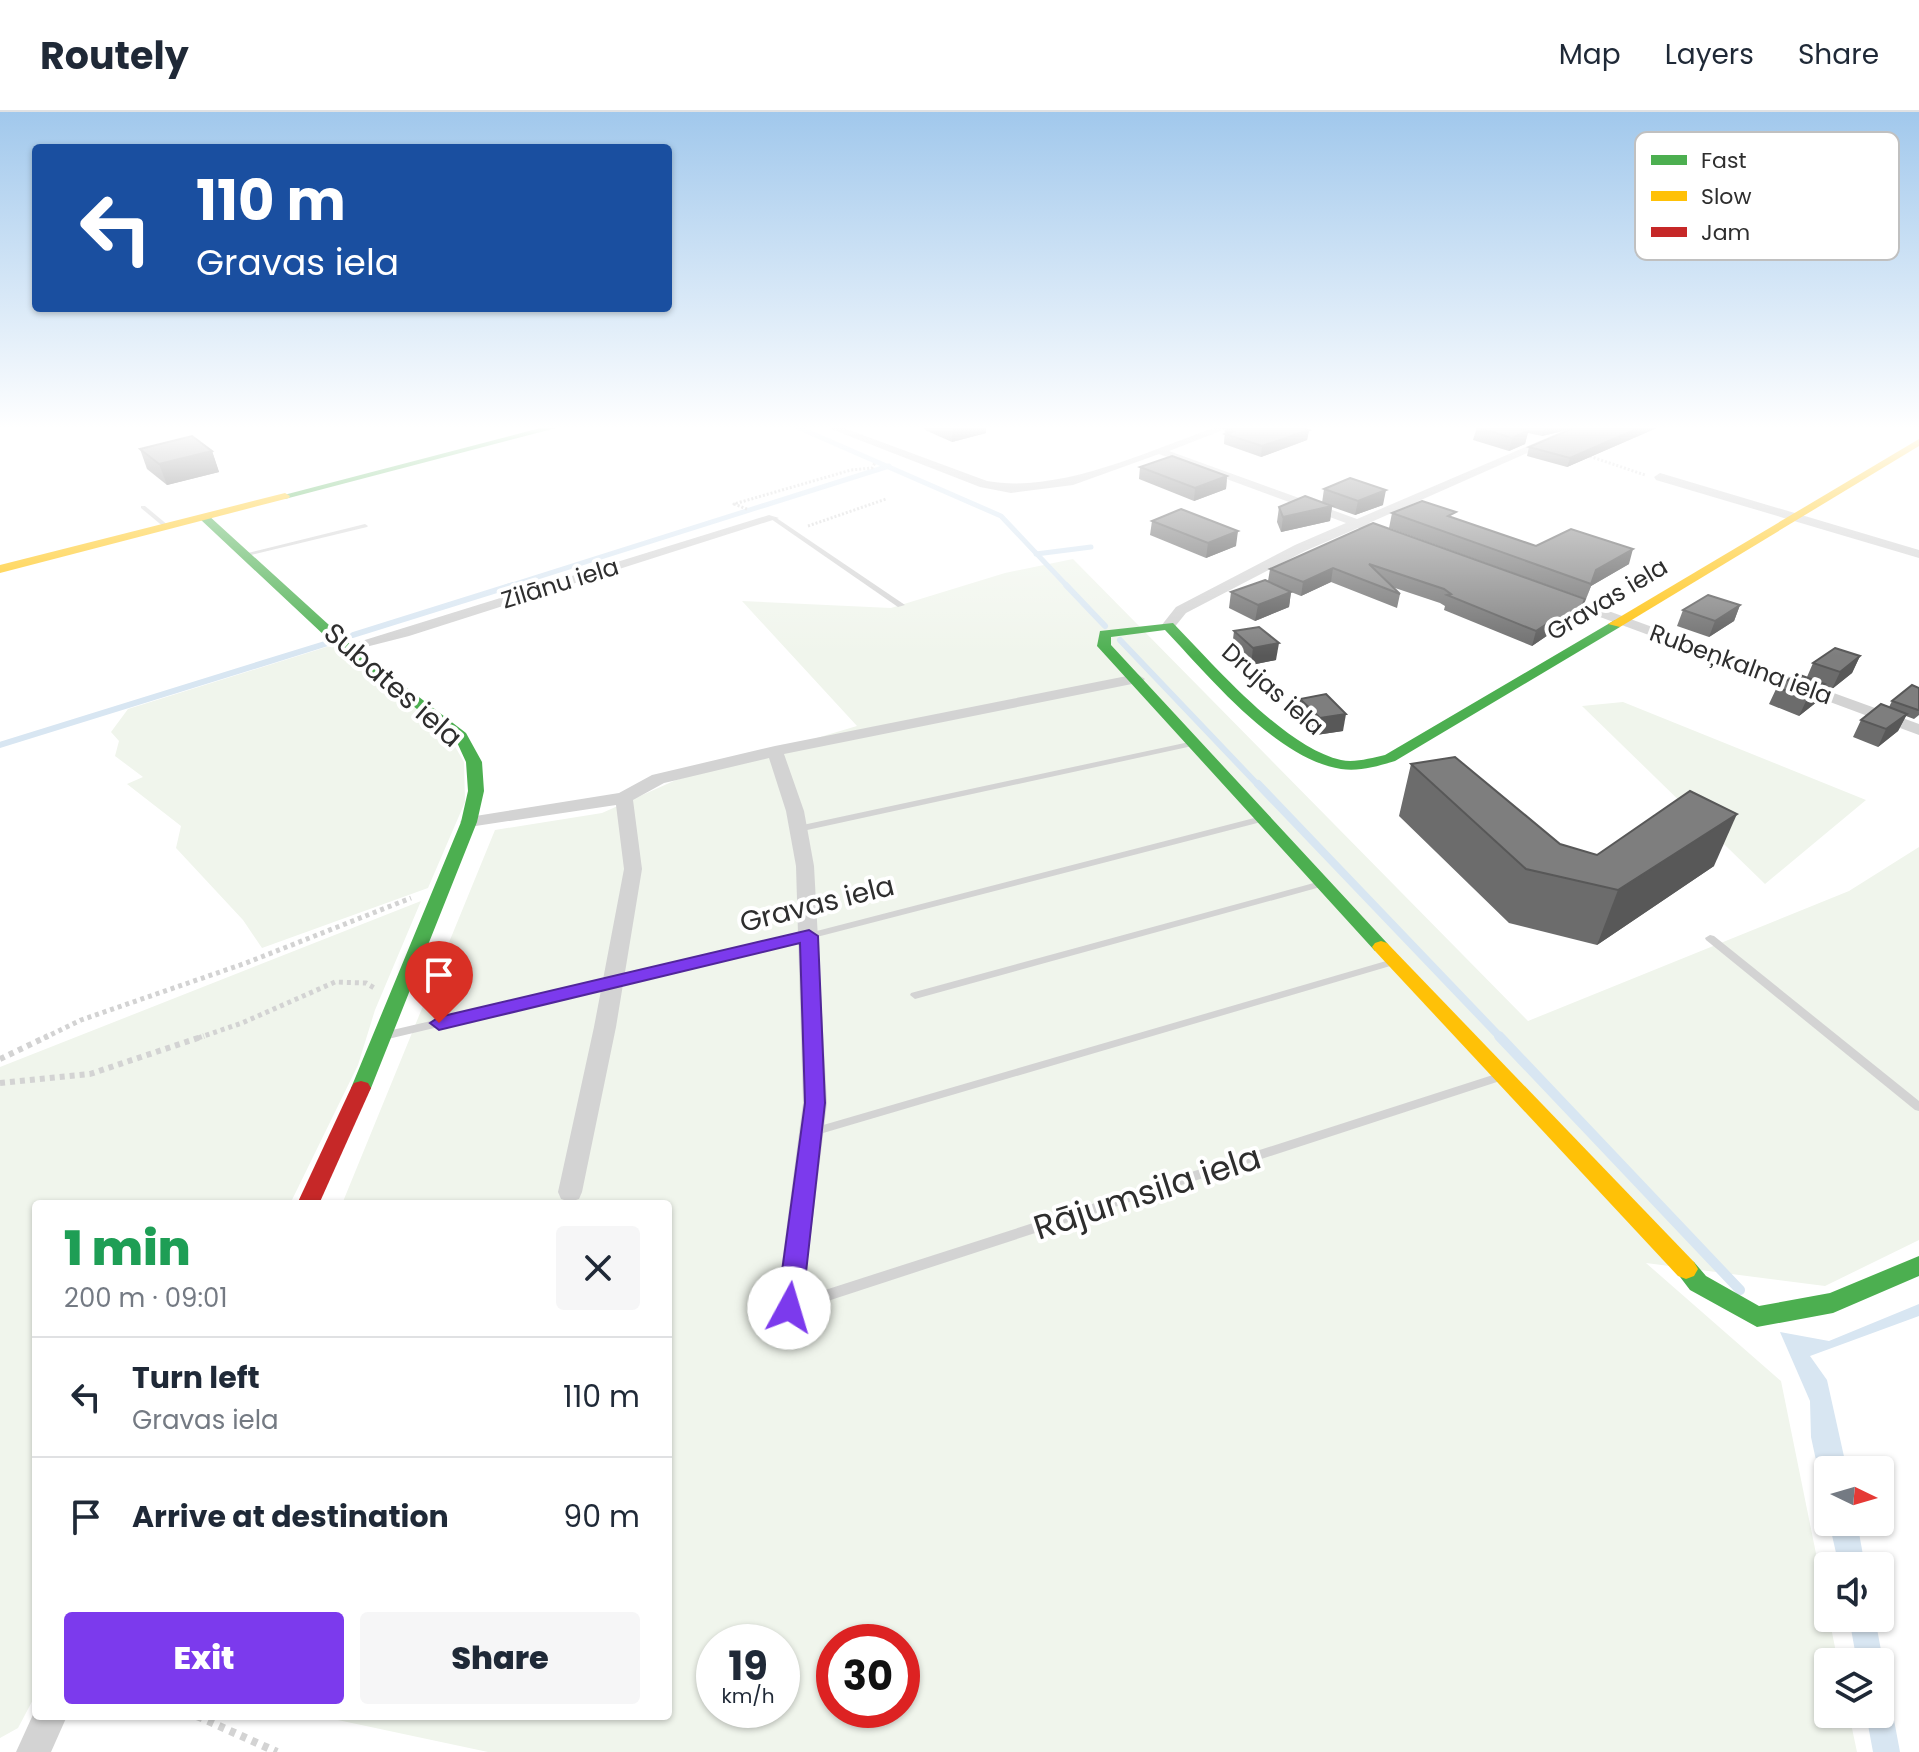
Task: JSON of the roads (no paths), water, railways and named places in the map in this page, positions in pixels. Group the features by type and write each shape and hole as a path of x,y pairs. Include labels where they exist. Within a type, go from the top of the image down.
{"street":[{"path":"0,569 257,504"},
{"path":"1303,504 1402,540"},
{"path":"1405,504 1300,548 1181,610 1168,626 1105,634 1104,646 1395,962 1698,1283 1757,1317 1833,1303 1919,1266"},
{"path":"1751,504 1919,554"},
{"name":"Gravas iela","path":"1359,766 1390,758 1815,504"},
{"name":"Subates iela","path":"204,517 346,648 461,736 474,762 476,791 469,822 356,1101 310,1200"},
{"name":"Zilānu iela","path":"346,648 404,633 773,518"},
{"name":"Rubeņkalna iela","path":"1548,593 1919,730"},
{"name":"Drujas iela","path":"1168,626 1308,754 1334,763 1359,766"},
{"path":"469,822 624,798 658,779 775,751 1137,679"},
{"path":"775,751 798,829 805,866 815,1103 789,1308"},
{"path":"570,1192 633,869 624,798"},
{"path":"33,1752 48,1720"}],"lane":[{"path":"143,507 167,527"},
{"path":"773,518 901,605"},
{"path":"247,554 365,526"},
{"path":"798,829 1196,743"},
{"name":"Gravas iela","path":"381,1037 809,936 1264,818"},
{"path":"915,995 1323,883"},
{"path":"1710,938 1919,1107"},
{"path":"811,1133 1395,962"},
{"name":"Rājumsila iela","path":"789,1308 1504,1075"}],"waterway":[{"path":"506,587 770,504"},
{"path":"972,504 1001,516 1037,554"},
{"path":"1037,554 1091,547"},
{"path":"1037,554 1068,587"},
{"path":"353,635 513,585"},
{"path":"1066,585 1105,626"},
{"path":"1120,640 1259,786"},
{"path":"0,745 328,643"},
{"path":"1258,784 1501,1038"},
{"path":"1499,1036 1740,1290"}]}
